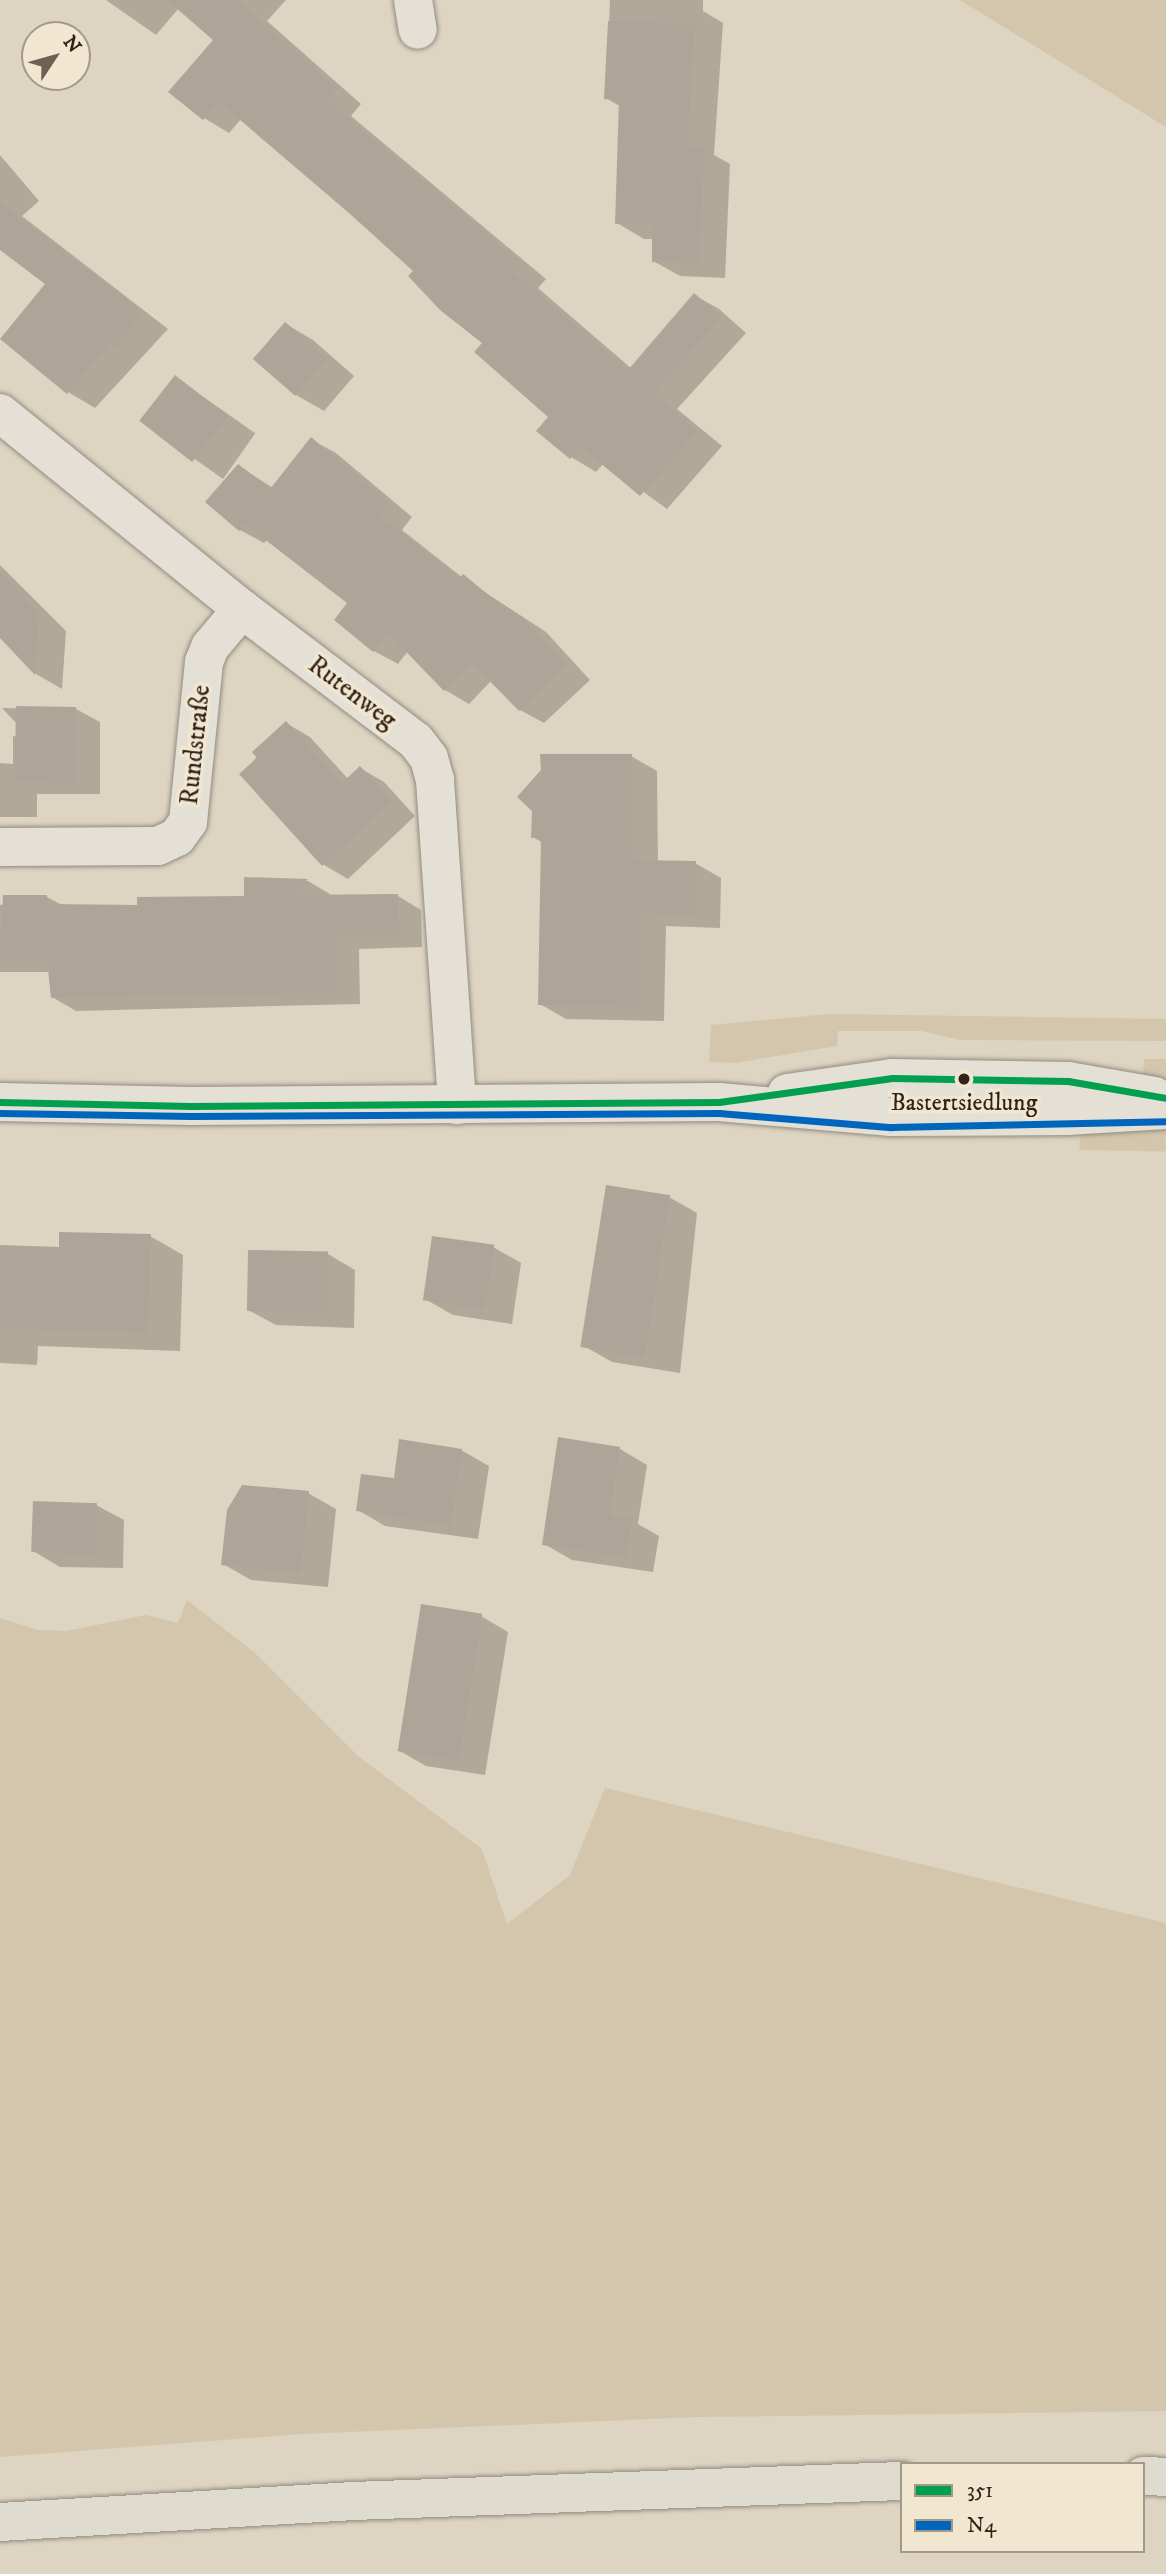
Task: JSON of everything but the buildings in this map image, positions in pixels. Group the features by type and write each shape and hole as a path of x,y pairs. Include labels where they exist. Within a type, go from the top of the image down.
{"highway":[{"path":"1145,2476 1166,2477"},
{"path":"0,2522 340,2502 900,2481"}],"street":[{"name":"Rutenweg","path":"0,413 242,609 416,741 429,758 435,780 457,1104"},
{"name":"Rundstraße","path":"0,847 158,846 177,837 188,822 204,662 210,647 242,609"},
{"path":"719,1102 892,1078 1068,1081 1166,1098"},
{"path":"0,1102 719,1102 891,1117 1068,1116 1166,1110"}],"shaded area":[{"path":"960,0 1166,0 1166,127"},
{"path":"830,1014 1166,1019 1166,1041 960,1040 922,1031 838,1031 837,1046 736,1063 709,1062 711,1025"},
{"path":"1144,1059 1166,1059 1166,1082 1143,1077"},
{"path":"1080,1127 1166,1129 1166,1151 1080,1150"},
{"path":"187,1600 255,1653 358,1756 482,1849 507,1924 570,1875 605,1788 1166,1923 1166,2411 696,2417 303,2434 0,2457 0,1618 38,1630 66,1631 146,1615 178,1623"}],"transit line":[{"name":"351","path":"0,1102 191,1106 719,1102 892,1078 1068,1081 1166,1098"},
{"name":"N4","path":"0,1113 191,1116 719,1113 891,1127 1166,1121"}],"place":[{"name":"Bastertsiedlung","path":"964,1079"}]}
